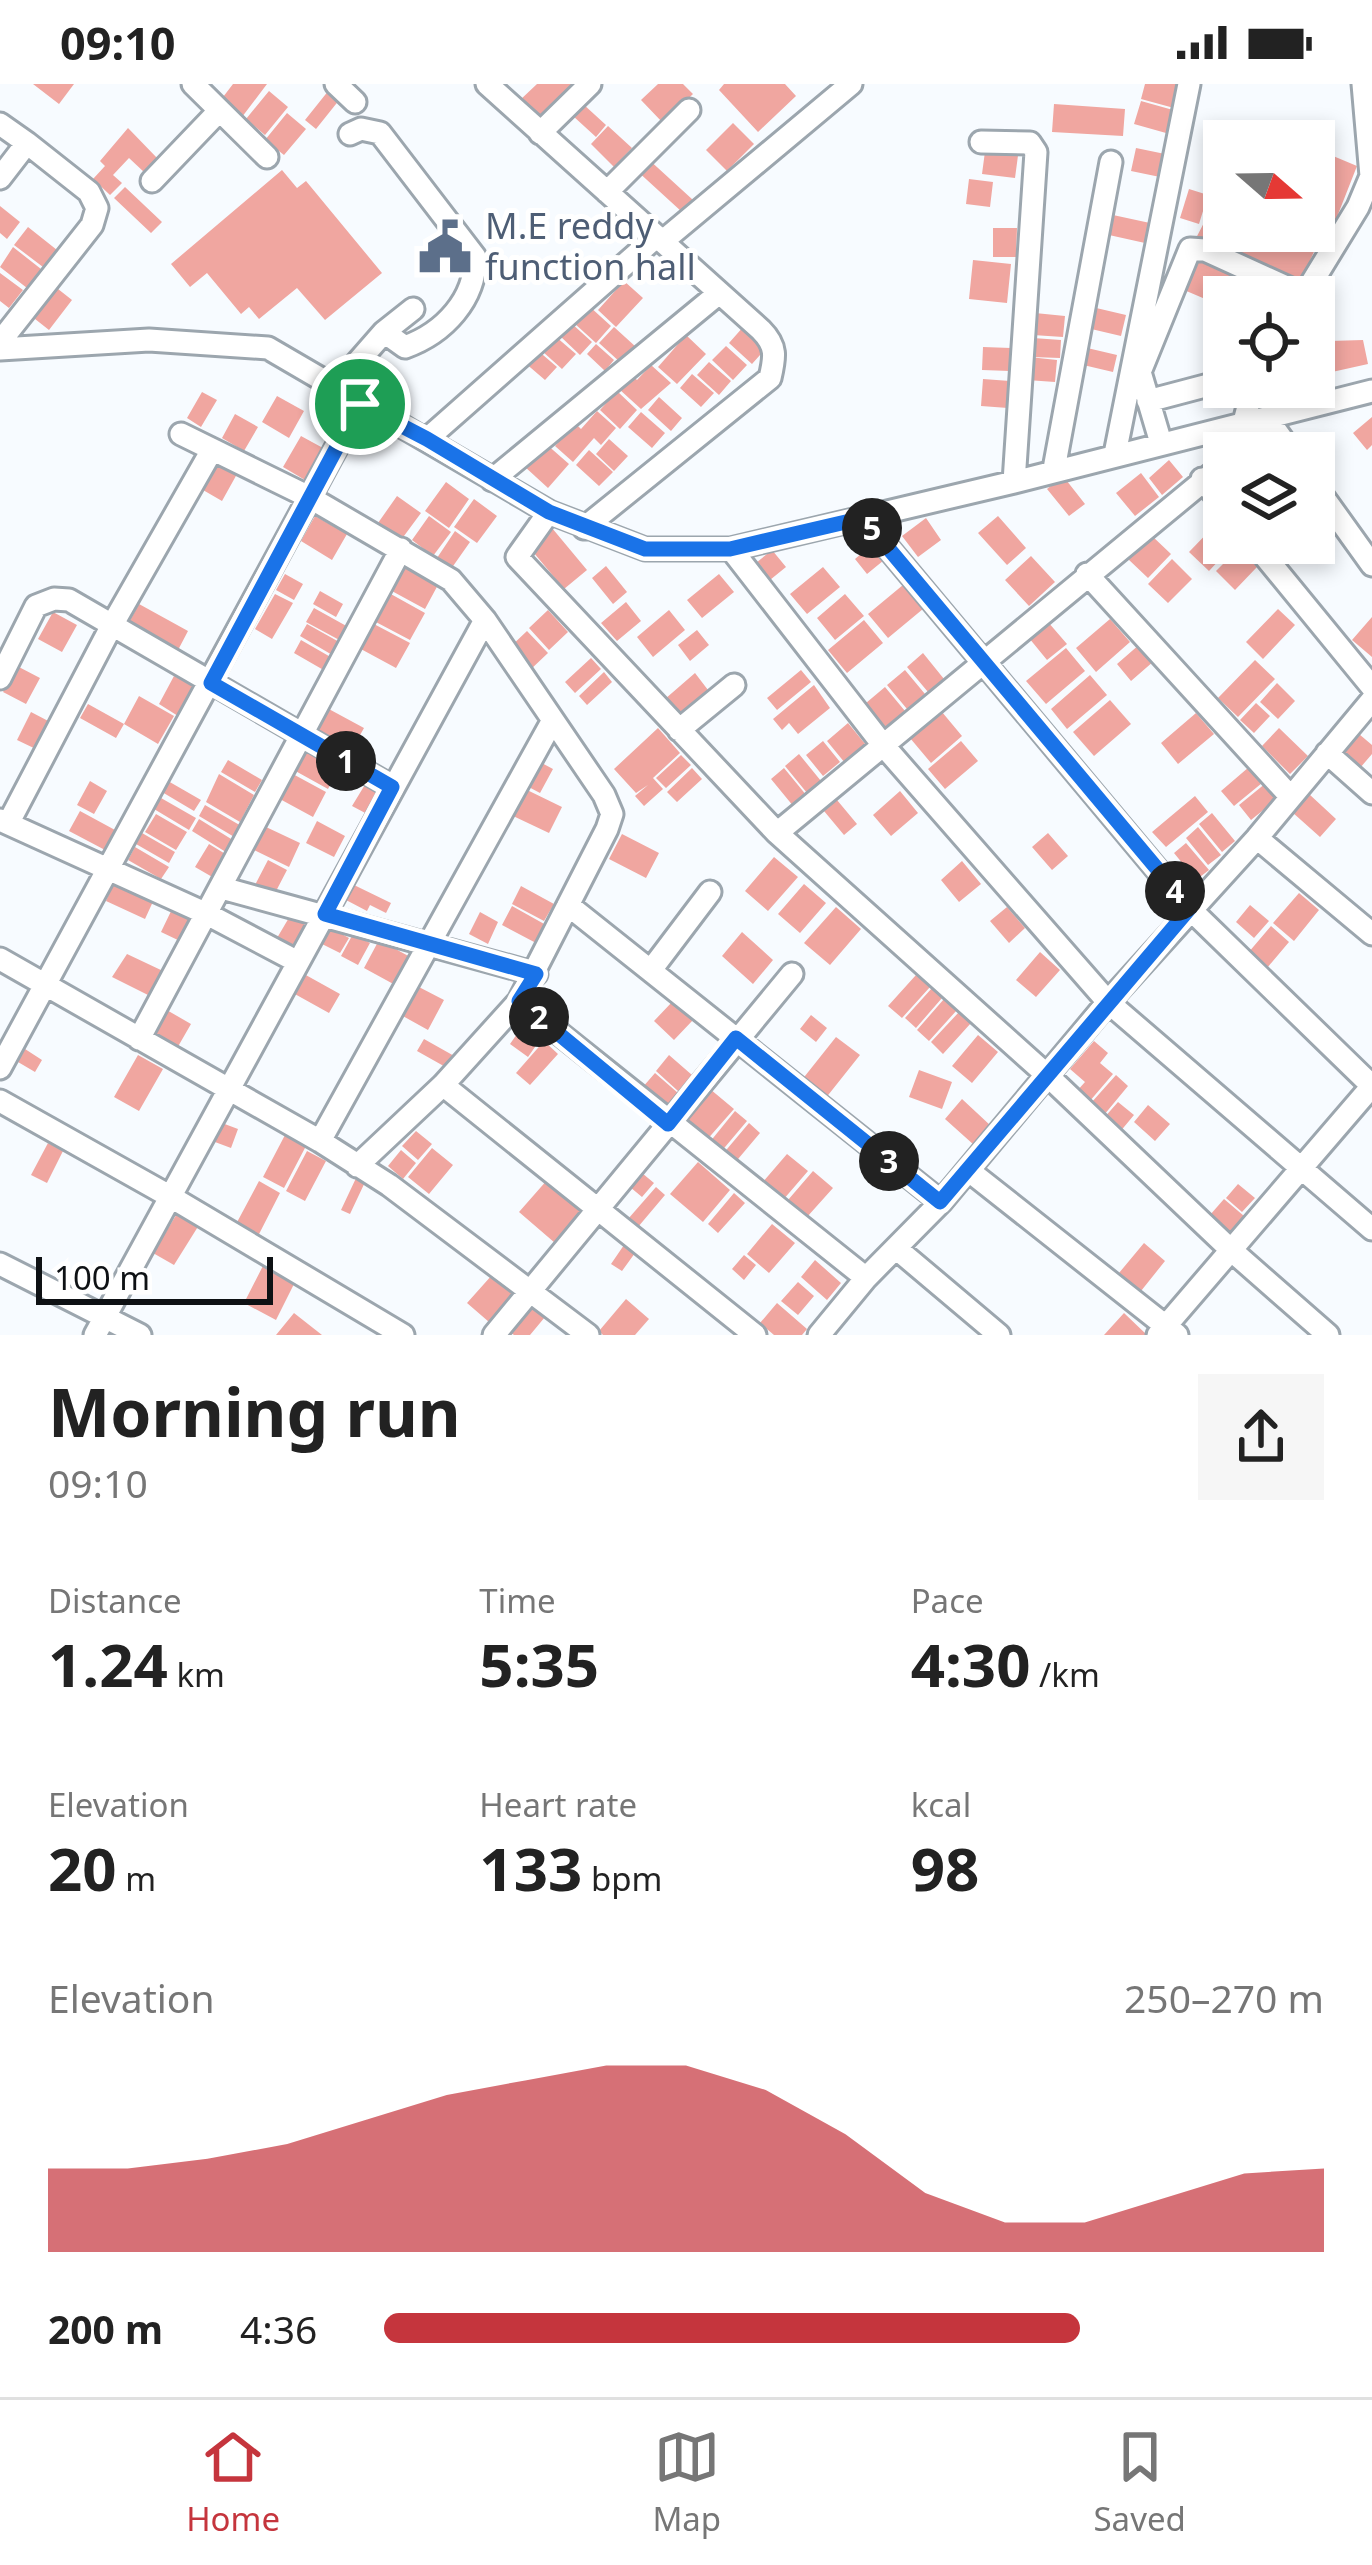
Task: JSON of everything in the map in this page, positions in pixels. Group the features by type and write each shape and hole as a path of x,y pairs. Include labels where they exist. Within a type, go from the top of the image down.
{"street":[{"path":"193,84 267,157"},
{"path":"336,84 355,102"},
{"path":"487,84 771,341 776,353 770,378 584,528"},
{"path":"540,134 590,84"},
{"path":"427,439 659,239 850,84"},
{"path":"1115,454 1189,84"},
{"path":"1315,276 1358,207 1371,176 1363,84"},
{"path":"607,192 689,110"},
{"path":"152,182 219,111"},
{"path":"0,124 89,192 97,208 92,225 0,346"},
{"path":"350,134 361,129 380,133 476,257 473,287 460,307 424,340 405,347 383,332"},
{"path":"981,142 1030,142 1036,152 1014,482"},
{"path":"0,178 26,143"},
{"path":"1054,470 1111,162"},
{"path":"1162,443 1140,372 1190,250 1205,250 1260,276"},
{"path":"492,480 718,294"},
{"path":"335,388 383,332 412,309"},
{"path":"0,346 149,340 268,348 549,512 645,549 730,549 1235,424 1273,422 1372,391"},
{"path":"1148,401 1203,389"},
{"path":"0,1068 360,404"},
{"path":"1231,408 1235,424"},
{"path":"1235,424 1242,408"},
{"path":"1262,432 1273,422"},
{"path":"1273,422 1279,432"},
{"path":"181,434 309,497 451,580 485,620 604,795 612,814 519,1001 443,1085 357,1166"},
{"path":"212,450 4,821 207,914 298,962"},
{"path":"777,833 1202,479"},
{"path":"549,512 517,557 679,730 777,833 1328,1335"},
{"path":"1335,513 1372,565"},
{"path":"863,518 1190,908 1372,1086 1167,1332 968,1170"},
{"path":"730,549 883,746 1108,1002 1372,1229"},
{"path":"139,1039 401,550"},
{"path":"1271,564 1372,687"},
{"path":"1088,574 1289,794"},
{"path":"0,678 36,606 69,600 392,787"},
{"path":"99,1326 485,620"},
{"path":"679,730 734,685"},
{"path":"830,1331 866,1278 940,1202 1372,700"},
{"path":"320,1142 553,720"},
{"path":"1327,753 1372,793"},
{"path":"1257,838 1372,934"},
{"path":"222,888 536,974"},
{"path":"651,970 710,892"},
{"path":"568,904 940,1202"},
{"path":"0,959 320,1142 532,1289 588,1335"},
{"path":"494,1335 792,974"},
{"path":"519,1001 866,1278"},
{"path":"443,1085 755,1335"},
{"path":"0,1102 403,1335"},
{"path":"897,1249 999,1335"},
{"path":"0,1264 99,1326 140,1335"}],"building":[{"path":"33,84 74,84 59,104"},
{"path":"233,84 267,84 242,117 220,101"},
{"path":"537,84 577,84 538,121 519,101"},
{"path":"658,84 683,84 693,94 663,123 641,100"},
{"path":"724,84 785,84 796,96 758,132 719,90"},
{"path":"1145,84 1181,84 1174,108 1141,99"},
{"path":"329,90 340,99 316,129 305,120"},
{"path":"269,91 288,107 265,135 246,119"},
{"path":"1141,101 1173,110 1166,133 1134,124"},
{"path":"583,104 606,125 596,137 573,116"},
{"path":"1054,104 1125,109 1123,136 1052,132"},
{"path":"287,113 306,129 284,155 265,140"},
{"path":"733,123 754,144 727,171 706,150"},
{"path":"608,126 632,148 614,167 591,144"},
{"path":"128,128 159,160 145,173 129,158 113,175 122,183 110,195 93,179 105,166 100,161"},
{"path":"986,144 1019,148 1015,178 982,174"},
{"path":"1136,148 1165,154 1160,177 1131,171"},
{"path":"646,157 693,200 682,212 635,169"},
{"path":"1335,157 1357,166 1335,222"},
{"path":"282,170 297,188 306,181 382,273 325,320 297,288 259,319 249,307 241,314 207,273 190,287 171,264"},
{"path":"969,179 993,182 990,207 966,204"},
{"path":"125,187 162,222 151,233 114,198"},
{"path":"1189,189 1203,193 1199,224 1180,218"},
{"path":"0,206 20,222 7,239 0,233"},
{"path":"1113,215 1150,223 1145,243 1109,235"},
{"path":"28,227 57,250 43,267 14,245"},
{"path":"993,228 1017,228 1016,257 993,257"},
{"path":"13,247 41,269 27,288 0,267"},
{"path":"1227,252 1314,252 1303,276 1290,276"},
{"path":"1192,254 1243,276 1203,276 1203,298 1177,287"},
{"path":"973,260 1011,264 1007,303 969,299"},
{"path":"0,273 23,290 9,308 0,301"},
{"path":"624,281 643,298 616,327 598,310"},
{"path":"53,285 72,300 49,330 30,315"},
{"path":"589,306 611,326 596,343 574,323"},
{"path":"1092,307 1126,315 1121,336 1087,328"},
{"path":"1035,313 1065,316 1063,337 1033,335"},
{"path":"570,322 592,342 580,355 559,335"},
{"path":"744,326 767,347 752,364 729,343"},
{"path":"614,327 636,347 621,363 599,343"},
{"path":"686,335 706,354 677,384 658,367"},
{"path":"555,336 576,354 562,369 542,351"},
{"path":"1033,338 1061,340 1060,358 1032,357"},
{"path":"1363,340 1368,364 1335,371 1335,341"},
{"path":"596,344 614,360 605,371 587,354"},
{"path":"726,346 747,365 733,380 712,360"},
{"path":"983,347 1011,348 1010,371 982,370"},
{"path":"1083,347 1117,355 1113,372 1079,364"},
{"path":"536,349 557,367 545,380 524,362"},
{"path":"1029,357 1057,360 1055,382 1027,380"},
{"path":"709,362 731,381 719,395 697,375"},
{"path":"651,365 671,383 641,409 619,389"},
{"path":"692,374 714,393 701,407 680,388"},
{"path":"983,379 1010,381 1008,408 981,406"},
{"path":"617,391 637,410 620,429 600,410"},
{"path":"202,392 217,400 201,427 187,418"},
{"path":"277,396 304,411 289,438 262,422"},
{"path":"659,397 682,418 671,431 648,410"},
{"path":"597,411 616,428 601,445 594,438 573,462 555,446 575,423 581,429"},
{"path":"641,412 665,433 652,448 628,427"},
{"path":"235,414 258,427 244,451 222,438"},
{"path":"1372,417 1372,445 1367,450 1353,433"},
{"path":"301,436 323,448 305,480 283,467"},
{"path":"609,439 628,456 614,471 596,454"},
{"path":"545,443 569,464 548,488 524,466"},
{"path":"589,450 613,472 599,486 576,465"},
{"path":"1169,460 1183,477 1162,495 1149,478"},
{"path":"219,464 237,474 222,501 203,490"},
{"path":"1141,473 1159,497 1135,516 1116,493"},
{"path":"1063,476 1085,504 1069,516 1047,489"},
{"path":"446,482 469,499 449,528 425,511"},
{"path":"397,496 421,513 401,540 378,523"},
{"path":"474,499 497,516 477,543 454,527"},
{"path":"315,516 347,534 332,560 301,541"},
{"path":"429,516 451,532 433,556 412,540"},
{"path":"998,516 1026,548 1007,565 978,533"},
{"path":"926,518 941,540 918,557 902,536"},
{"path":"552,528 587,570 564,589 529,547"},
{"path":"455,531 470,542 451,569 437,558"},
{"path":"1151,535 1171,554 1148,578 1128,559"},
{"path":"1203,538 1203,564 1216,564 1209,571 1189,552"},
{"path":"876,541 889,556 867,574 855,559"},
{"path":"772,550 786,567 765,584 751,567"},
{"path":"1031,556 1055,582 1029,606 1005,580"},
{"path":"1172,559 1192,579 1168,603 1148,584"},
{"path":"1223,564 1257,567 1235,590 1216,571"},
{"path":"404,565 439,583 425,609 390,590"},
{"path":"606,566 627,592 613,604 592,578"},
{"path":"823,567 840,587 807,614 790,594"},
{"path":"285,574 303,584 294,600 276,590"},
{"path":"719,574 734,592 702,618 687,600"},
{"path":"909,580 929,604 888,638 868,614"},
{"path":"320,591 343,604 336,617 313,604"},
{"path":"389,593 425,613 410,640 374,621"},
{"path":"275,594 293,603 272,639 255,629"},
{"path":"845,594 864,616 835,640 817,618"},
{"path":"626,602 641,621 617,641 601,623"},
{"path":"139,604 188,631 177,652 128,624"},
{"path":"314,608 350,628 343,642 306,622"},
{"path":"1278,609 1295,625 1263,659 1246,642"},
{"path":"548,610 568,632 549,650 529,628"},
{"path":"669,610 685,630 653,657 637,637"},
{"path":"53,612 77,625 62,652 38,639"},
{"path":"1372,617 1372,657 1352,640"},
{"path":"1110,619 1130,642 1096,672 1076,648"},
{"path":"864,620 883,643 847,673 828,650"},
{"path":"1048,622 1067,644 1047,660 1029,638"},
{"path":"372,623 410,643 396,668 359,648"},
{"path":"307,624 341,643 334,656 300,636"},
{"path":"697,630 709,645 690,661 678,645"},
{"path":"527,631 548,653 529,671 508,649"},
{"path":"301,640 334,659 327,672 294,653"},
{"path":"1140,644 1154,661 1131,681 1117,664"},
{"path":"1066,648 1085,671 1046,704 1026,681"},
{"path":"923,653 944,679 928,692 907,667"},
{"path":"591,658 601,669 575,693 565,682"},
{"path":"1255,660 1275,679 1238,717 1218,698"},
{"path":"17,666 40,678 26,704 3,692"},
{"path":"801,670 811,682 777,710 767,698"},
{"path":"905,670 925,694 907,709 887,685"},
{"path":"604,672 612,682 587,705 579,696"},
{"path":"695,673 708,690 678,715 665,699"},
{"path":"1090,675 1107,695 1067,729 1051,709"},
{"path":"174,676 195,687 178,716 159,704"},
{"path":"1277,683 1295,701 1278,719 1260,702"},
{"path":"814,685 830,708 798,734 789,723 782,730 773,719"},
{"path":"885,687 905,711 885,727 866,703"},
{"path":"139,696 174,716 158,744 124,724"},
{"path":"1110,700 1131,724 1094,756 1073,732"},
{"path":"1256,703 1270,716 1254,733 1240,720"},
{"path":"88,704 124,724 116,738 80,718"},
{"path":"327,708 364,728 350,753 313,733"},
{"path":"31,712 54,724 40,751 17,740"},
{"path":"942,712 962,736 931,763 910,738"},
{"path":"1196,713 1214,734 1178,764 1161,743"},
{"path":"848,723 866,745 845,763 827,741"},
{"path":"658,728 680,753 653,778 663,789 644,806 635,796 648,785 636,793 614,769"},
{"path":"1279,728 1308,756 1290,774 1262,746"},
{"path":"1359,734 1372,745 1372,754 1360,768 1343,753"},
{"path":"823,741 840,762 823,776 806,755"},
{"path":"961,741 978,761 945,789 928,769"},
{"path":"302,746 340,766 328,789 290,768"},
{"path":"799,754 821,781 807,793 785,766"},
{"path":"681,755 691,765 666,788 656,778"},
{"path":"228,760 262,780 255,792 221,772"},
{"path":"538,761 553,769 540,793 525,785"},
{"path":"1249,767 1262,783 1234,806 1221,791"},
{"path":"692,768 702,779 677,802 667,792"},
{"path":"784,768 807,796 794,807 771,779"},
{"path":"291,773 326,792 313,817 278,798"},
{"path":"219,774 254,795 240,822 206,802"},
{"path":"90,781 107,791 94,814 77,805"},
{"path":"168,781 201,800 194,811 162,792"},
{"path":"366,783 384,792 369,815 352,806"},
{"path":"1266,783 1278,798 1251,820 1239,805"},
{"path":"523,788 562,807 549,833 511,815"},
{"path":"900,791 918,813 891,836 873,815"},
{"path":"1309,794 1336,819 1320,837 1292,812"},
{"path":"1195,796 1208,812 1166,847 1152,832"},
{"path":"161,798 196,818 189,830 154,809"},
{"path":"837,800 857,824 844,835 824,811"},
{"path":"205,805 243,827 236,838 199,816"},
{"path":"80,811 115,830 105,850 69,831"},
{"path":"1212,813 1235,841 1222,852 1199,824"},
{"path":"156,814 187,832 176,850 145,832"},
{"path":"199,819 236,842 229,854 192,831"},
{"path":"317,821 345,836 334,857 306,843"},
{"path":"266,827 300,843 289,867 254,850"},
{"path":"1198,827 1221,855 1208,865 1186,838"},
{"path":"142,833 175,852 169,863 136,844"},
{"path":"1048,833 1068,856 1052,870 1032,847"},
{"path":"622,834 659,853 646,878 609,859"},
{"path":"1186,843 1209,870 1196,880 1174,853"},
{"path":"209,844 227,855 214,878 195,867"},
{"path":"135,847 169,867 161,879 128,860"},
{"path":"774,857 798,877 768,911 745,891"},
{"path":"268,860 287,870 274,895 255,885"},
{"path":"962,861 981,884 959,902 941,880"},
{"path":"117,876 156,895 145,919 106,901"},
{"path":"804,884 826,903 800,933 778,914"},
{"path":"354,885 391,903 386,913 370,905 367,911 346,900"},
{"path":"521,886 554,904 544,921 512,904"},
{"path":"1299,893 1319,910 1294,941 1273,923"},
{"path":"174,905 194,915 182,942 161,932"},
{"path":"1250,905 1269,921 1254,938 1236,922"},
{"path":"512,906 546,925 536,943 502,925"},
{"path":"836,907 861,929 830,965 804,943"},
{"path":"1007,907 1025,928 1009,943 990,921"},
{"path":"480,912 498,922 488,944 469,934"},
{"path":"290,916 309,927 296,949 277,938"},
{"path":"1271,926 1289,942 1267,968 1248,953"},
{"path":"331,928 349,938 340,953 322,944"},
{"path":"742,932 773,960 753,984 722,956"},
{"path":"353,934 370,943 358,965 341,956"},
{"path":"379,940 412,958 397,986 364,968"},
{"path":"1040,952 1060,970 1036,997 1016,980"},
{"path":"127,954 163,971 150,996 112,977"},
{"path":"304,974 340,994 329,1013 293,993"},
{"path":"916,975 930,987 902,1018 888,1006"},
{"path":"417,986 444,1000 428,1030 401,1015"},
{"path":"932,988 942,998 916,1028 905,1018"},
{"path":"944,999 957,1010 929,1041 917,1030"},
{"path":"673,1001 693,1020 674,1040 654,1021"},
{"path":"165,1009 191,1024 176,1050 151,1036"},
{"path":"959,1012 971,1023 943,1054 931,1042"},
{"path":"811,1015 827,1028 816,1042 800,1029"},
{"path":"524,1024 542,1037 528,1057 510,1044"},
{"path":"978,1035 998,1052 972,1083 952,1066"},
{"path":"836,1037 860,1055 825,1099 801,1081"},
{"path":"424,1039 456,1057 449,1069 417,1051"},
{"path":"544,1041 558,1054 530,1085 516,1073"},
{"path":"1094,1041 1108,1053 1100,1063 1113,1074 1089,1102 1076,1092 1085,1082 1070,1069"},
{"path":"25,1049 42,1060 35,1072 18,1062"},
{"path":"138,1055 163,1069 139,1111 114,1097"},
{"path":"669,1055 692,1075 678,1091 656,1071"},
{"path":"919,1070 952,1082 942,1109 909,1097"},
{"path":"655,1073 678,1093 665,1108 642,1088"},
{"path":"1116,1075 1128,1086 1104,1115 1091,1103"},
{"path":"710,1089 734,1109 705,1142 684,1123"},
{"path":"962,1099 991,1126 974,1145 945,1119"},
{"path":"1118,1102 1134,1115 1119,1133 1103,1119"},
{"path":"1148,1105 1170,1124 1155,1141 1134,1122"},
{"path":"735,1111 747,1121 720,1153 709,1143"},
{"path":"222,1123 238,1129 231,1148 215,1142"},
{"path":"749,1123 760,1133 733,1165 722,1155"},
{"path":"416,1131 432,1144 418,1160 402,1146"},
{"path":"285,1135 306,1146 284,1188 263,1177"},
{"path":"48,1143 63,1151 47,1183 31,1175"},
{"path":"432,1148 453,1165 429,1194 408,1177"},
{"path":"401,1150 416,1163 403,1179 388,1166"},
{"path":"307,1151 326,1161 305,1201 286,1191"},
{"path":"787,1154 808,1171 783,1200 762,1183"},
{"path":"698,1162 730,1190 703,1222 670,1194"},
{"path":"813,1171 833,1188 807,1217 788,1200"},
{"path":"642,1173 654,1183 642,1197 630,1187"},
{"path":"357,1176 366,1180 350,1214 341,1210"},
{"path":"548,1179 584,1210 555,1243 519,1212"},
{"path":"259,1181 280,1193 257,1238 235,1226"},
{"path":"1238,1184 1255,1198 1242,1212 1226,1198"},
{"path":"656,1187 665,1195 638,1227 628,1219"},
{"path":"734,1193 745,1203 718,1233 708,1224"},
{"path":"1224,1199 1244,1216 1230,1232 1210,1215"},
{"path":"178,1212 199,1225 174,1265 153,1253"},
{"path":"772,1224 795,1243 769,1273 747,1254"},
{"path":"1144,1243 1165,1261 1141,1291 1119,1273"},
{"path":"624,1245 635,1253 622,1271 611,1264"},
{"path":"744,1255 756,1265 744,1280 732,1269"},
{"path":"266,1260 298,1276 276,1320 244,1303"},
{"path":"815,1260 841,1283 827,1300 801,1277"},
{"path":"492,1275 513,1294 489,1322 467,1303"},
{"path":"798,1282 814,1296 798,1315 781,1301"},
{"path":"626,1299 649,1319 635,1335 603,1335 599,1331"},
{"path":"777,1303 807,1329 802,1335 774,1335 760,1323"},
{"path":"534,1307 545,1317 530,1335 511,1333"},
{"path":"294,1313 322,1335 276,1335"},
{"path":"1124,1313 1147,1335 1104,1335"}],"place":[{"name":"M.E reddy function hall","path":"445,247"}],"route":[{"path":"360,404 549,512 645,549 730,549 863,518 1190,908 940,1202 736,1038 668,1124 519,1001 536,974 325,914 392,787 211,683 360,404"}]}
